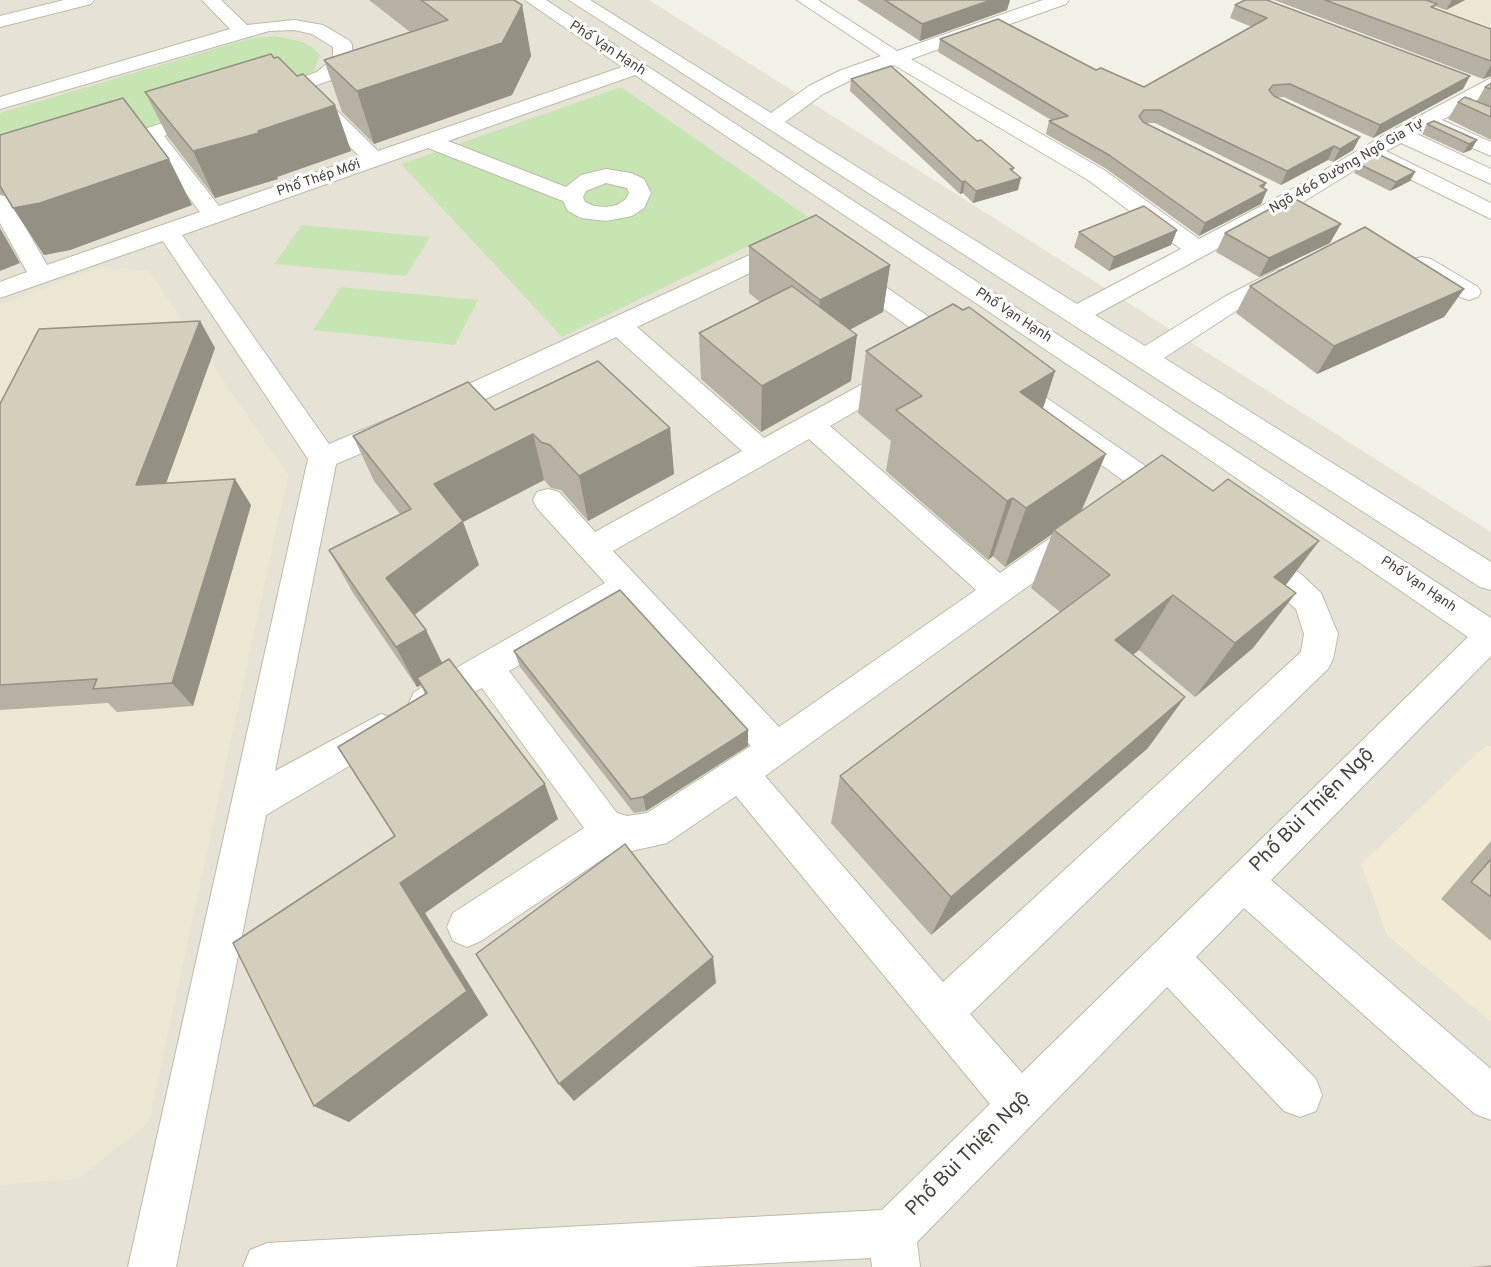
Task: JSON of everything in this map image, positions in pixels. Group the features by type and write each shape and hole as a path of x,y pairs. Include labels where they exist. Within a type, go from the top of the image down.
{"street":[{"path":"0,7 27,0"},
{"path":"0,22 85,0"},
{"path":"211,0 243,31"},
{"name":"Phố Vạn Hạnh","path":"534,0 1491,635"},
{"name":"Phố Vạn Hạnh","path":"578,0 1491,578"},
{"path":"806,0 897,58 1096,175 1198,250"},
{"path":"771,122 816,90 846,75 1060,0"},
{"path":"0,103 243,31 294,25 317,29 343,45 342,60 324,76 301,86 247,103"},
{"name":"Phố Thép Mới","path":"0,290 637,68"},
{"path":"301,86 375,159"},
{"name":"Ngõ 466 Đường Ngô Gia Tự","path":"1075,315 1290,200 1365,146 1400,134 1476,95"},
{"path":"86,154 226,109"},
{"path":"1428,120 1491,150"},
{"path":"151,133 214,215"},
{"path":"1400,134 1491,177"},
{"path":"429,141 572,196"},
{"path":"1365,146 1491,212"},
{"path":"1269,190 1290,200"},
{"path":"0,202 41,276"},
{"path":"323,458 444,407 620,326 818,241 858,214"},
{"path":"152,1267 323,458 168,232"},
{"path":"818,241 990,372 1197,517"},
{"path":"1399,250 1468,292"},
{"path":"1144,358 1233,302 1307,265"},
{"path":"620,326 681,367 762,453"},
{"path":"592,549 953,345"},
{"path":"811,425 999,591"},
{"path":"487,668 604,825 612,831 627,834 654,830 740,774 1150,484"},
{"path":"548,500 776,748"},
{"path":"942,1012 1316,659 1321,634 1310,602 1291,584 1225,537"},
{"path":"250,805 627,586"},
{"name":"Phố Bùi Thiện Ngộ","path":"267,1267 894,1250 1019,1104 1491,635"},
{"path":"740,774 1019,1104"},
{"path":"467,927 612,831"},
{"path":"1243,881 1491,1098"},
{"path":"1167,957 1300,1095"}],"shaded area":[{"path":"0,0 649,0 1491,532 1491,1267 0,1267"},
{"path":"1415,0 1491,0 1491,27"},
{"path":"100,267 149,271 288,475 149,1122 80,1178 0,1185 0,305"},
{"path":"1485,746 1491,746 1491,1022 1387,935 1361,864"}],"green space":[{"path":"275,36 303,42 313,48 320,55 314,71 296,82 0,175 0,113 251,38"},
{"path":"621,87 808,217 562,337 401,164"},
{"path":"302,225 430,237 406,276 274,264"},
{"path":"341,287 478,300 455,345 313,330"}],"building":[{"path":"421,0 514,0 522,5 502,43 357,91 324,60 448,20"},
{"path":"885,0 991,0 922,24"},
{"path":"1245,0 1267,0 1470,76 1380,125 1290,84 1273,85 1269,90 1274,96 1360,137 1340,149 1334,146 1287,171 1160,110 1144,110 1139,116 1143,122 1266,183 1260,186 1267,190 1205,223 1109,155 1049,121 1068,116 940,39 998,19 1096,70 1101,68 1144,87 1267,18 1235,5"},
{"path":"1325,0 1426,0 1437,4 1431,7 1491,29 1491,61"},
{"path":"271,54 274,58 278,57 297,76 303,74 335,105 258,131 259,133 193,151 145,92"},
{"path":"891,66 977,141 981,140 1014,168 1010,169 1021,178 976,191 965,181 962,182 851,79"},
{"path":"1465,97 1491,107 1491,117 1458,102"},
{"path":"123,98 169,159 40,203 13,208 0,186 0,135"},
{"path":"1434,121 1477,140 1469,144 1427,124"},
{"path":"1376,153 1415,172 1396,182 1359,164"},
{"path":"1292,197 1341,224 1269,258 1225,233"},
{"path":"1144,206 1177,230 1114,257 1079,232"},
{"path":"816,215 890,265 820,300 749,246"},
{"path":"1365,227 1464,289 1334,346 1250,286"},
{"path":"792,286 857,335 762,386 699,333"},
{"path":"953,304 963,310 969,307 1055,371 1020,392 1106,454 1026,508 1013,498 1007,501 896,410 922,396 866,351"},
{"path":"200,321 136,485 235,479 172,683 93,689 97,679 0,685 0,404 39,329"},
{"path":"598,361 670,428 579,476 550,445 541,442 533,434 434,484 463,521 386,578 426,630 396,647 329,550 411,509 353,436 468,382 495,410"},
{"path":"1162,455 1213,491 1228,479 1319,541 1274,577 1296,593 1235,643 1173,595 1115,640 1185,697 951,897 840,776 1110,575 1054,530"},
{"path":"620,590 748,730 643,797 631,799 514,651"},
{"path":"449,659 545,784 400,883 467,991 314,1106 233,943 395,836 338,747 427,693 417,678"},
{"path":"625,844 713,957 559,1084 476,954"},
{"path":"1491,859 1491,897 1471,882"}]}
